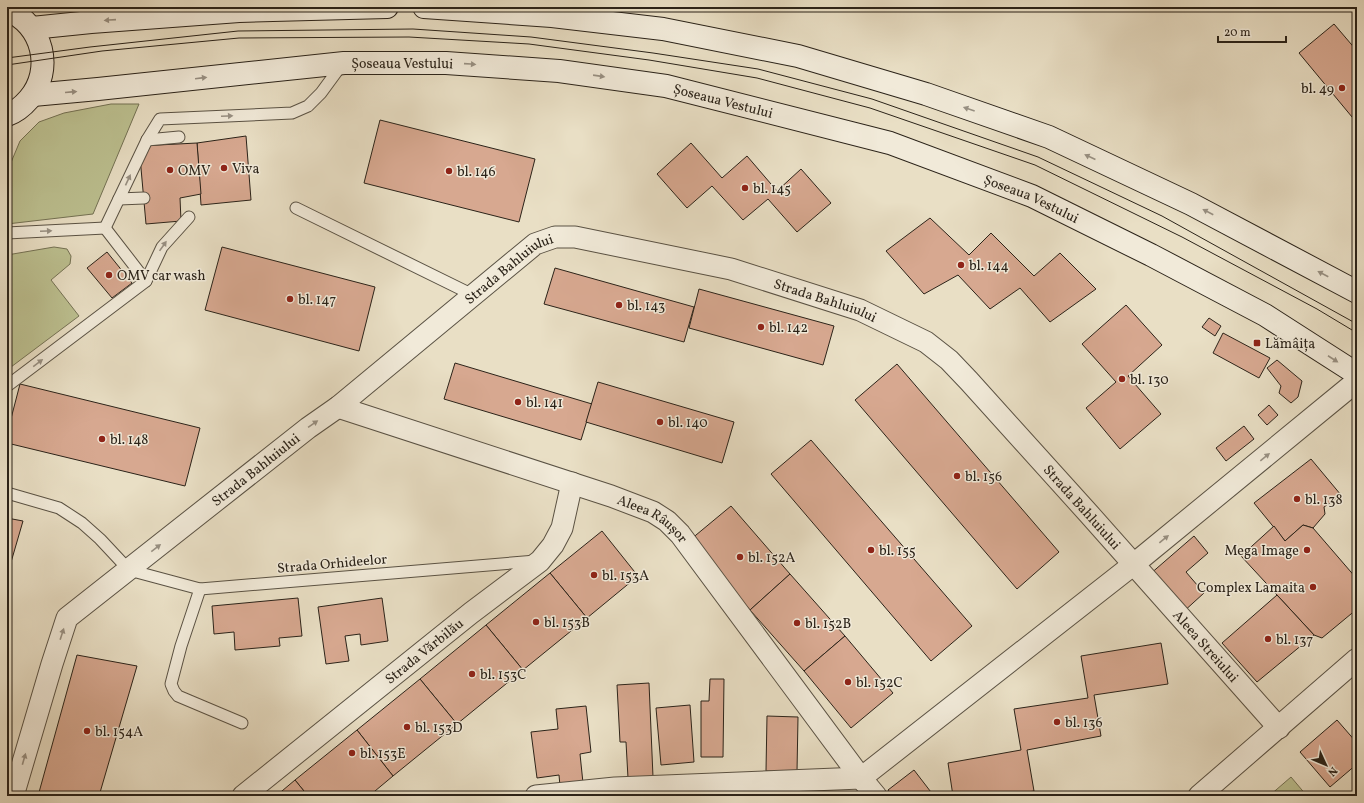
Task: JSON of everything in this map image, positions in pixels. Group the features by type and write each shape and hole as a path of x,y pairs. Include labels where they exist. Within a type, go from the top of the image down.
{"main road":[{"path":"22,16 91,22 239,11 387,7"},
{"path":"424,7 552,16 663,29 798,56 926,94 1049,137 1191,204 1357,292"},
{"path":"8,118 23,106 33,95 40,82 42,72 43,60 39,40 22,16"},
{"name":"Șoseaua Vestului","path":"33,95 98,90 344,63 454,63 559,71 666,86 890,143 1032,196 1144,251 1265,315 1357,374"}],"street":[{"name":"Strada Bahluiului","path":"14,796 52,664 67,618 308,428 338,407 534,244 555,237 575,237 731,268 860,310 926,342 949,360 1134,564"},
{"path":"536,796 861,778 1134,564 1357,381"},
{"name":"Aleea Râușor","path":"338,407 653,512 667,521 680,534 861,778 876,796"},
{"name":"Strada Vărbilău","path":"242,796 465,618 540,561 553,545 562,528 572,484"},
{"name":"Aleea Streiului","path":"1134,564 1279,728"},
{"path":"1199,796 1357,659"}],"lane":[{"path":"105,228 147,140 160,119 292,113 308,106 321,93 344,63"},
{"path":"147,140 179,140 178,118"},
{"path":"119,199 144,198"},
{"path":"296,208 473,295"},
{"path":"7,386 146,281 162,247 189,217"},
{"path":"7,233 105,228"},
{"path":"105,228 146,281"},
{"path":"7,493 58,508 82,523 100,539 129,570"},
{"name":"Strada Orhideelor","path":"129,570 200,589 540,561"},
{"path":"200,589 181,646 171,684 178,696 242,723"}],"green space":[{"path":"111,104 139,104 93,214 7,224 7,172 20,141 39,122 64,113"},
{"path":"54,247 67,249 71,256 70,264 51,280 79,316 7,370 7,255"},
{"path":"1291,777 1307,796 1269,796"}],"building":[{"name":"bl. 49","path":"1334,24 1357,51 1357,123 1299,53"},
{"name":"bl. 146","path":"380,120 535,159 519,222 364,183"},
{"name":"Viva","path":"246,136 251,200 201,205 197,143"},
{"name":"OMV","path":"197,143 201,194 180,198 181,221 146,224 139,146"},
{"name":"bl. 145","path":"691,143 722,178 747,156 777,191 801,169 831,203 797,232 768,199 743,220 712,186 687,208 657,174"},
{"name":"bl. 144","path":"930,218 969,255 991,233 1034,276 1060,253 1096,289 1050,322 1020,288 990,309 958,275 924,294 886,251"},
{"name":"bl. 147","path":"222,247 375,287 359,351 205,310"},
{"name":"OMV car wash","path":"107,252 132,283 112,298 87,268"},
{"name":"bl. 143","path":"555,268 694,307 684,342 544,304"},
{"name":"bl. 142","path":"699,289 834,326 823,365 689,328"},
{"name":"bl. 130","path":"1126,305 1162,345 1128,376 1161,414 1120,449 1086,408 1116,382 1082,344"},
{"path":"1209,318 1221,326 1215,336 1202,327"},
{"path":"1223,333 1270,358 1259,378 1213,353"},
{"path":"1277,360 1302,381 1298,397 1291,403 1279,393 1281,386 1267,368"},
{"name":"bl. 141","path":"455,363 592,404 581,440 444,399"},
{"name":"bl. 156","path":"897,364 1059,552 1017,589 855,400"},
{"name":"bl. 140","path":"598,382 734,422 722,463 586,422"},
{"name":"bl. 148","path":"20,384 200,428 185,486 7,443 7,434"},
{"path":"1269,405 1278,415 1267,425 1258,415"},
{"path":"1244,426 1254,439 1226,461 1216,448"},
{"name":"bl. 155","path":"811,440 972,626 931,661 771,474"},
{"name":"bl. 138","path":"1311,459 1341,495 1324,507 1325,514 1313,528 1303,525 1285,541 1254,503"},
{"name":"bl. 152A","path":"731,506 790,574 750,610 690,540"},
{"path":"7,518 23,521 7,576"},
{"name":"Complex Lamaita","path":"1303,525 1313,528 1357,579 1357,609 1322,638 1314,635 1241,556 1274,526 1285,541"},
{"name":"bl. 153A","path":"602,531 638,576 587,618 550,573"},
{"path":"1194,536 1208,553 1186,572 1204,593 1182,613 1149,575"},
{"name":"bl. 153B","path":"550,573 587,618 523,670 486,625"},
{"name":"bl. 152B","path":"790,574 845,636 804,671 750,610"},
{"name":"bl. 137","path":"1277,595 1314,635 1257,682 1222,643"},
{"path":"298,598 302,636 279,638 280,646 235,650 234,632 214,634 212,606"},
{"path":"382,598 388,641 361,645 360,634 345,636 349,661 326,664 318,607"},
{"name":"bl. 153C","path":"486,625 523,670 457,724 420,679"},
{"name":"bl. 152C","path":"845,636 893,693 851,728 804,671"},
{"name":"bl. 136","path":"1161,643 1168,684 1094,695 1101,736 1027,750 1034,791 1004,796 953,796 948,763 1021,750 1014,709 1088,698 1081,656"},
{"name":"bl. 154A","path":"77,655 137,666 99,796 38,796"},
{"name":"bl. 153D","path":"420,679 457,724 393,776 357,730"},
{"path":"710,679 724,679 723,757 701,757 701,701 709,701"},
{"path":"649,683 653,777 628,778 626,742 620,742 617,685"},
{"path":"690,705 694,762 661,765 656,708"},
{"path":"586,706 591,752 580,754 583,783 560,786 559,775 537,778 531,732 558,729 556,709"},
{"path":"767,716 798,717 797,772 766,771"},
{"path":"1337,720 1357,743 1357,764 1330,787 1300,752"},
{"name":"bl. 153E","path":"357,730 393,776 369,796 308,796 295,780"},
{"path":"914,770 934,796 892,796 888,790"},
{"path":"295,780 308,796 276,796"}],"tram line":[{"path":"7,58 90,47 238,31 413,29 531,37 758,69 872,99 1038,157 1162,216 1357,324"},
{"path":"7,65 102,51 239,38 409,37 529,44 649,60 757,78 870,108 1035,165 1182,237 1317,309 1357,333"}],"place":[{"name":"bl. 49","path":"1342,88"},
{"name":"Viva","path":"224,168"},
{"name":"OMV","path":"170,170"},
{"name":"bl. 146","path":"449,171"},
{"name":"bl. 145","path":"745,188"},
{"name":"bl. 144","path":"961,265"},
{"name":"OMV car wash","path":"109,275"},
{"name":"bl. 147","path":"290,299"},
{"name":"bl. 143","path":"619,305"},
{"name":"bl. 142","path":"761,327"},
{"name":"Lămâița","path":"1257,343"},
{"name":"bl. 130","path":"1122,379"},
{"name":"bl. 141","path":"518,402"},
{"name":"bl. 140","path":"660,422"},
{"name":"bl. 148","path":"102,439"},
{"name":"bl. 156","path":"957,476"},
{"name":"bl. 138","path":"1297,499"},
{"name":"bl. 155","path":"871,550"},
{"name":"Mega Image","path":"1307,550"},
{"name":"bl. 152A","path":"740,557"},
{"name":"bl. 153A","path":"594,575"},
{"name":"Complex Lamaita","path":"1313,587"},
{"name":"bl. 153B","path":"536,622"},
{"name":"bl. 152B","path":"797,623"},
{"name":"bl. 137","path":"1268,639"},
{"name":"bl. 153C","path":"472,674"},
{"name":"bl. 152C","path":"848,682"},
{"name":"bl. 136","path":"1057,722"},
{"name":"bl. 153D","path":"407,727"},
{"name":"bl. 154A","path":"87,731"},
{"name":"bl. 153E","path":"352,753"}]}
